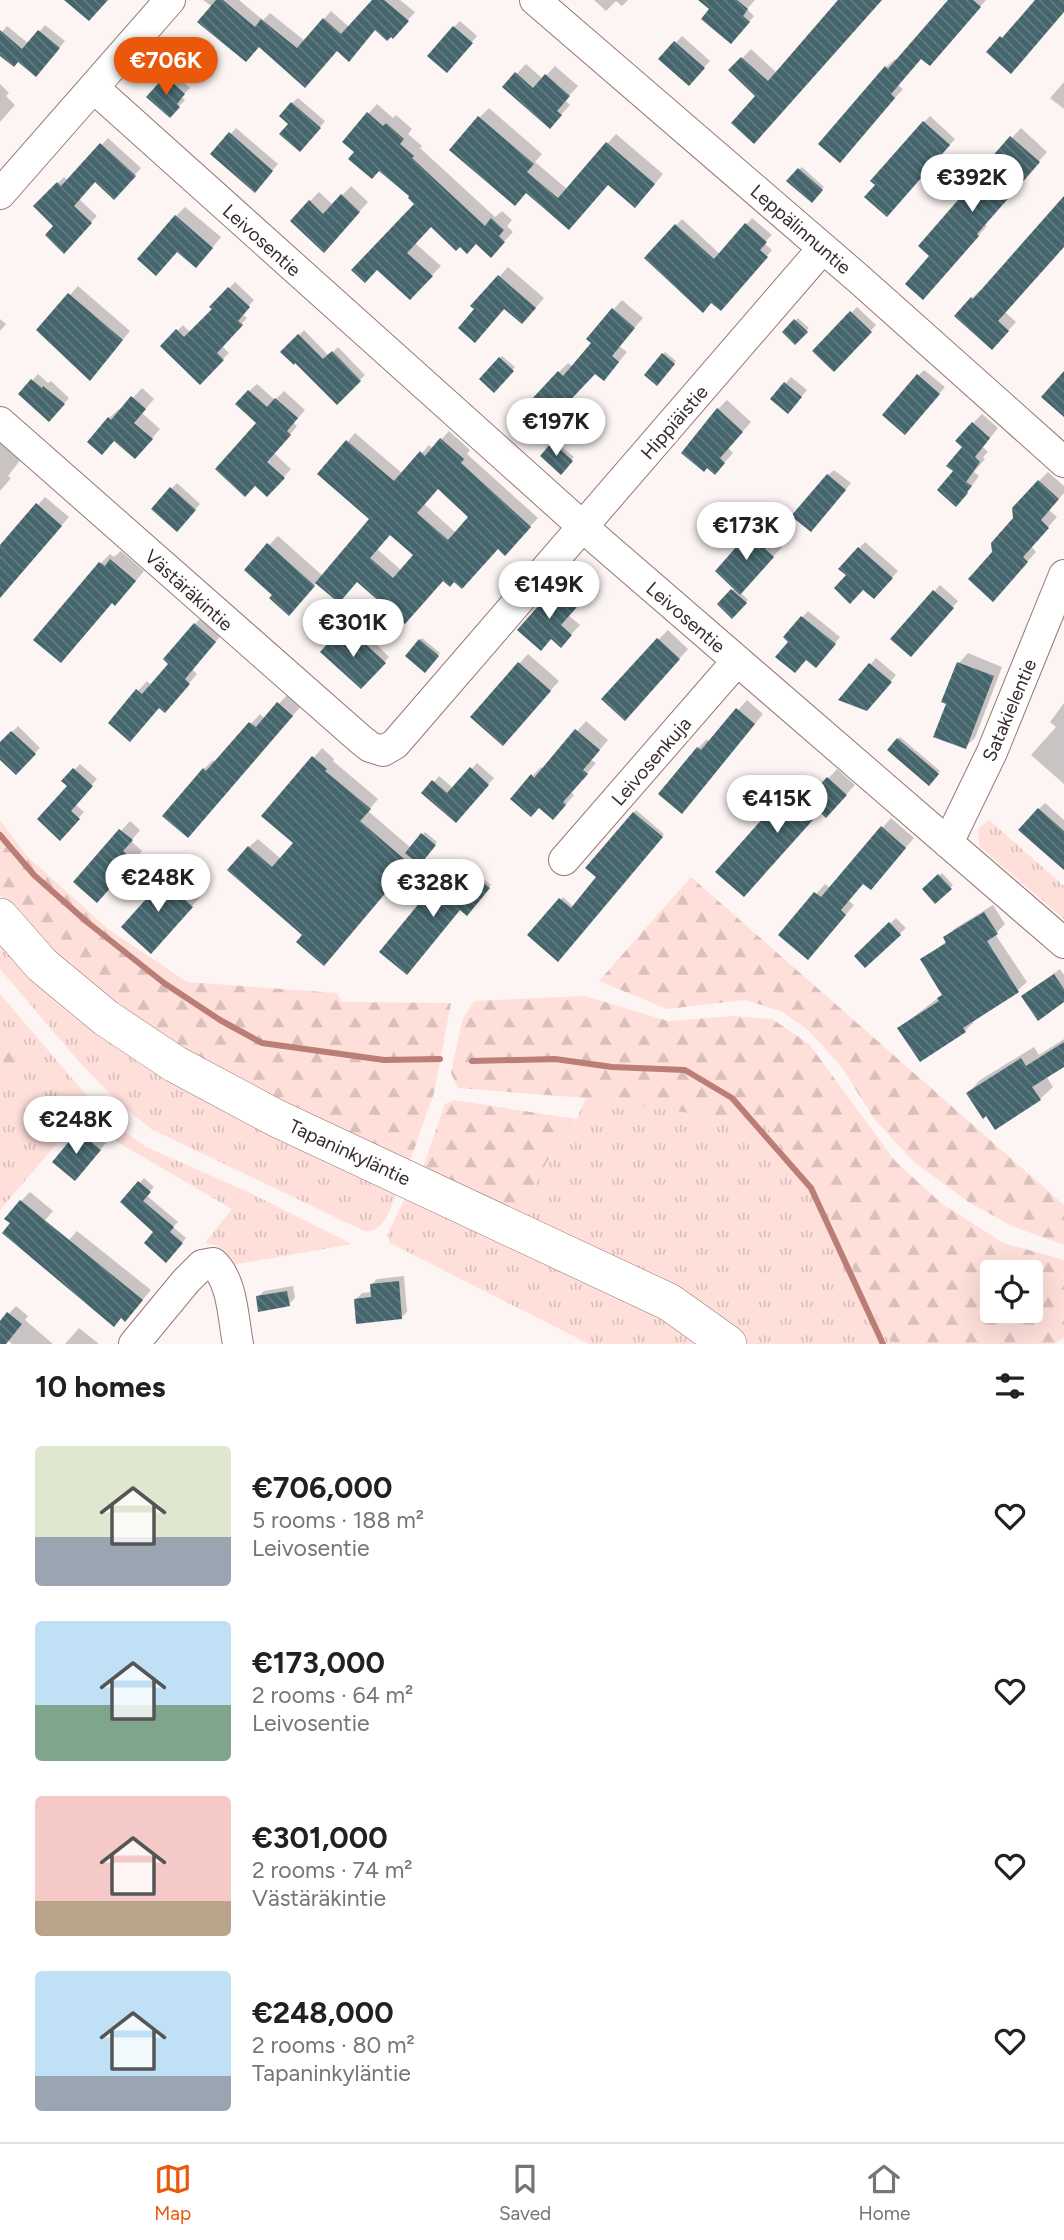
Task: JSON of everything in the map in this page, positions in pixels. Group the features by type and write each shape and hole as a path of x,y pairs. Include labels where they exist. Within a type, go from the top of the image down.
{"main road":[{"name":"Tapaninkyläntie","path":"0,918 42,965 85,1001 175,1063 276,1118 670,1302 728,1344"}],"street":[{"path":"3,184 94,88 170,0"},
{"name":"Leppälinnuntie","path":"535,0 823,248 1064,462"},
{"name":"Leivosentie","path":"94,88 584,527 1064,943"},
{"name":"Hippiäistie","path":"383,751 395,744 823,248"},
{"name":"Västäräkintie","path":"0,422 350,731 370,747 383,751"},
{"name":"Satakielentie","path":"948,843 997,741 1064,575"},
{"name":"Leivosenkuja","path":"564,860 737,661"},
{"path":"134,1344 202,1265 213,1263 221,1270 226,1280 238,1344"}],"green space":[{"path":"0,820 28,857 108,929 187,982 337,993 342,1002 451,1003 434,1093 410,1161 144,1033 53,955 0,895"},
{"path":"989,820 1064,886 1064,919 979,846 978,829"},
{"path":"691,877 1064,1205 1064,1245 1012,1226 967,1201 914,1162 875,1120 841,1066 808,1030 781,1011 745,1000 667,1009 599,981"},
{"path":"0,943 137,1062 397,1193 382,1224 371,1231 364,1231 151,1129 120,1104 81,1064 0,969"},
{"path":"0,994 92,1102 121,1129 146,1147 248,1192 352,1244 232,1265 222,1250 205,1243 232,1209 78,1119 0,1210"},
{"path":"585,996 668,1021 733,1016 772,1019 809,1044 896,1162 941,1203 1003,1243 1064,1260 1064,1338 1054,1344 894,1344 873,1313 816,1186 764,1124 586,1098 458,1088 451,1073 463,1018 475,1001"},
{"path":"0,1041 25,1071 0,1096"},
{"path":"586,1098 764,1124 816,1186 873,1313 894,1344 745,1344 521,1218 546,1163 569,1136"},
{"path":"454,1100 576,1119 569,1136 546,1163 521,1218 422,1170 445,1104"},
{"path":"406,1197 629,1301 702,1344 589,1344 390,1243 387,1235"}],"building":[{"path":"64,0 108,0 89,21"},
{"path":"216,0 223,0 255,27 261,19 297,48 323,18 341,34 372,0 384,0 409,21 393,39 391,37 387,41 375,30 349,62 337,51 305,88 259,47 246,62 197,22"},
{"path":"698,0 737,0 748,9 743,16 750,22 731,44 701,19 709,9"},
{"path":"838,0 882,0 754,144 731,123 755,96 728,70 741,57 768,81"},
{"path":"948,0 973,0 981,7 930,66 921,59 891,94 895,98 840,163 818,144 885,66 888,69"},
{"path":"1035,0 1064,0 1064,12 1011,74 986,52"},
{"path":"453,26 473,43 447,73 427,56"},
{"path":"0,30 22,49 38,30 60,48 36,77 18,62 14,67 0,56"},
{"path":"674,41 705,68 689,86 658,59"},
{"path":"515,72 533,88 545,74 570,96 557,111 562,115 550,129 502,87"},
{"path":"165,76 185,94 177,104 180,107 170,118 146,97"},
{"path":"291,102 321,128 300,152 279,134 288,124 279,116"},
{"path":"367,112 383,126 386,123 404,139 400,144 414,156 412,158 485,226 491,218 504,230 499,236 505,242 491,258 476,244 467,254 460,247 456,251 431,227 407,253 433,276 410,300 377,270 365,283 351,270 414,204 409,196 379,171 372,179 348,159 354,152 342,142"},
{"path":"478,116 534,164 527,172 558,198 606,142 655,184 635,208 608,185 569,230 526,193 515,206 449,150"},
{"path":"923,121 950,145 887,217 864,197 875,185 870,181"},
{"path":"229,132 273,171 255,193 210,154"},
{"path":"1010,136 1040,162 923,300 905,284 929,256 918,246"},
{"path":"100,143 136,176 114,200 95,182 74,206 92,223 64,254 45,235 53,226 33,206 57,182 61,186"},
{"path":"798,168 823,190 812,203 786,181"},
{"path":"341,194 360,212 324,253 290,221 309,200 323,214"},
{"path":"1064,196 1064,247 998,321 1009,331 992,350 954,316 971,297 973,299"},
{"path":"175,215 213,248 196,268 177,252 156,276 137,259"},
{"path":"745,223 767,242 760,250 768,257 721,311 711,303 703,313 644,258 675,224 714,259"},
{"path":"498,275 536,308 522,324 504,309 475,343 458,328 474,309 470,306"},
{"path":"228,287 250,307 238,321 243,325 217,353 224,360 200,385 160,346 176,329 184,337 212,309 209,307"},
{"path":"68,293 123,340 90,381 36,330"},
{"path":"612,308 635,328 612,356 619,362 604,381 595,374 561,410 567,415 543,441 516,416 558,371 563,376 591,343 586,339"},
{"path":"850,311 872,332 834,372 812,351"},
{"path":"794,319 808,332 795,345 782,332"},
{"path":"298,334 323,359 332,351 361,381 337,405 295,363 294,365 280,352"},
{"path":"662,353 675,364 657,386 644,375"},
{"path":"499,357 514,371 494,393 479,379"},
{"path":"1064,371 1064,417 1041,397"},
{"path":"917,374 940,394 905,435 882,415"},
{"path":"31,379 65,404 49,422 18,394"},
{"path":"784,382 802,397 788,414 770,399"},
{"path":"248,390 267,407 275,398 298,418 287,431 291,435 267,462 285,478 267,497 255,486 245,497 215,469 256,423 235,404"},
{"path":"131,396 146,409 134,423 153,439 135,459 114,441 102,455 87,442 108,417 111,420"},
{"path":"717,408 743,432 720,458 725,463 715,475 707,468 704,472 681,453"},
{"path":"972,422 990,438 975,457 980,462 966,482 972,486 956,507 937,490 953,471 946,466 962,447 955,441"},
{"path":"440,438 464,459 461,463 531,527 505,556 498,549 462,589 454,582 450,587 443,581 405,624 357,582 339,603 315,583 369,519 317,474 346,440 394,481 420,451 425,456","holes":["438,489 468,517 448,540 417,513","390,535 413,555 393,578 370,558"]},
{"path":"552,442 573,461 561,475 540,456"},
{"path":"827,474 846,490 811,532 791,516"},
{"path":"1038,480 1059,499 1041,520 1049,528 1023,557 1028,562 993,602 968,579 992,552 991,543 1013,518 1012,508"},
{"path":"170,487 196,510 177,532 151,509"},
{"path":"36,503 62,526 0,598 0,545"},
{"path":"753,528 770,543 765,549 774,557 740,595 715,571"},
{"path":"267,543 315,586 289,616 269,598 272,595 244,570"},
{"path":"858,547 893,578 874,599 863,590 850,604 834,588 846,575 838,569"},
{"path":"110,559 136,581 115,606 112,603 61,663 33,640 99,562 105,566"},
{"path":"555,587 577,607 561,625 572,635 561,648 551,639 541,651 517,630"},
{"path":"731,589 747,603 732,619 717,604"},
{"path":"933,590 954,608 911,657 890,639"},
{"path":"801,616 836,644 816,668 806,660 795,673 775,657 788,642 783,637"},
{"path":"194,623 216,642 185,679 190,684 165,713 159,708 130,742 108,723 136,689 142,694 168,664 163,659"},
{"path":"339,631 356,646 361,640 386,663 361,689 320,652"},
{"path":"657,638 680,659 625,721 601,699"},
{"path":"419,639 439,656 425,673 405,656"},
{"path":"518,662 551,691 503,746 470,717"},
{"path":"957,662 994,676 966,749 933,737 946,704 941,702"},
{"path":"869,663 892,682 867,711 838,700"},
{"path":"277,702 293,716 188,838 162,816 203,768 206,771 249,722 256,727"},
{"path":"736,708 755,724 682,814 658,794 697,747 701,750"},
{"path":"575,729 600,750 583,770 588,774 563,802 566,805 553,820 539,808 531,817 510,799 531,774 534,778"},
{"path":"11,731 36,754 16,775 0,760 0,742"},
{"path":"897,738 939,774 929,786 887,750"},
{"path":"312,756 327,769 325,771 371,809 360,821 410,864 324,966 296,942 302,935 227,870 248,846 272,867 293,843 261,816"},
{"path":"470,767 489,785 456,823 421,793 432,780 447,793"},
{"path":"73,768 93,786 71,811 80,819 60,841 37,819 67,786 61,781"},
{"path":"827,777 847,795 826,818 820,812 744,897 715,872 788,790 803,803"},
{"path":"1038,808 1064,831 1064,870 1018,830"},
{"path":"633,812 663,837 558,962 527,935 559,898 571,908 596,877 585,868"},
{"path":"881,826 906,848 871,890 863,884 841,910 846,915 808,960 778,935 814,892 821,897"},
{"path":"119,829 133,840 123,851 134,861 97,903 73,882"},
{"path":"421,833 436,845 420,865 405,853"},
{"path":"462,866 490,888 467,916 460,910 407,975 379,952 435,884 443,890"},
{"path":"172,870 184,881 175,891 193,907 151,954 121,927"},
{"path":"938,874 952,889 935,904 922,889"},
{"path":"984,912 998,934 987,941 1019,992 963,1028 966,1032 920,1062 897,1028 939,1001 937,998 942,995 920,959 946,943 943,937"},
{"path":"889,922 901,935 865,968 854,956"},
{"path":"1054,974 1064,989 1064,1002 1038,1021 1021,996"},
{"path":"1064,1042 1064,1067 1032,1087 1041,1100 995,1130 986,1116 983,1119 966,1093 1021,1058 1026,1066"},
{"path":"78,1131 101,1150 75,1181 52,1162"},
{"path":"138,1181 151,1192 143,1201 174,1227 170,1232 183,1243 166,1263 144,1243 153,1232 120,1202"},
{"path":"20,1200 143,1300 125,1322 121,1318 114,1327 2,1233 10,1223 4,1219"},
{"path":"399,1281 402,1319 356,1324 354,1299 371,1297 370,1284"},
{"path":"287,1291 290,1306 258,1312 256,1296"},
{"path":"7,1312 22,1324 6,1344 0,1344 0,1321"}],"waterway":[{"path":"0,835 34,875 87,922 164,983 220,1020 262,1043 384,1060 440,1059"},
{"path":"472,1061 555,1059 612,1067 685,1070 732,1098 811,1188 883,1344"}]}
